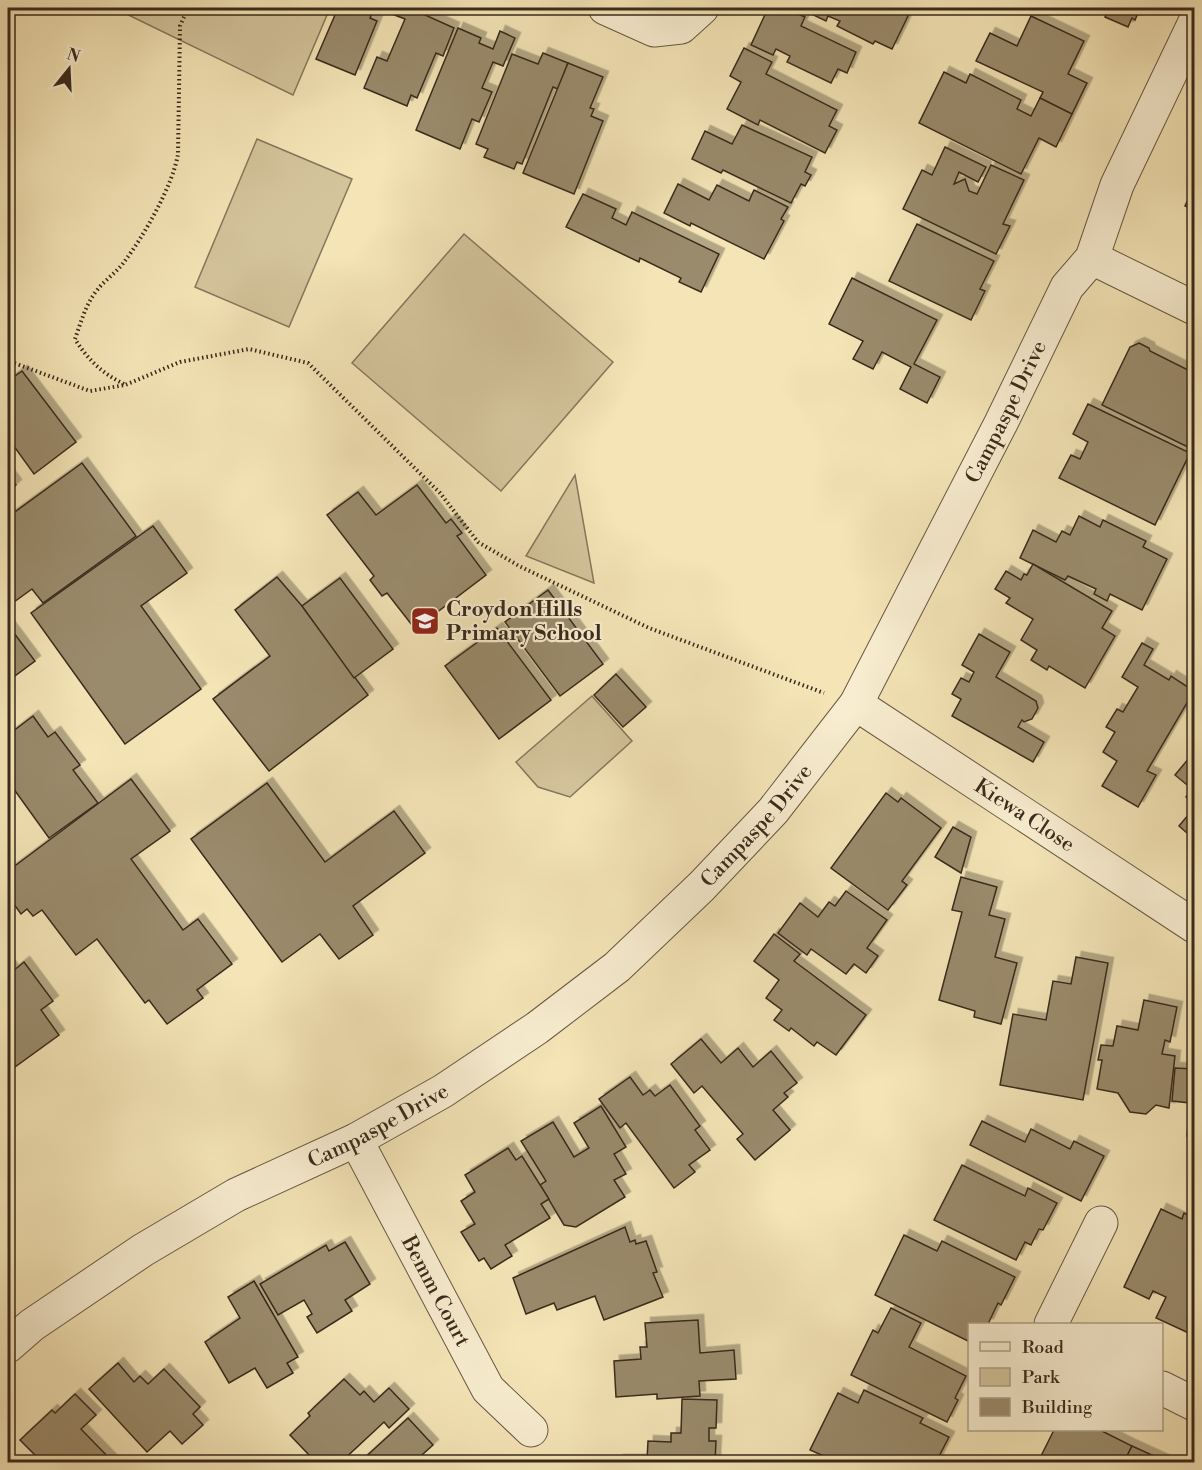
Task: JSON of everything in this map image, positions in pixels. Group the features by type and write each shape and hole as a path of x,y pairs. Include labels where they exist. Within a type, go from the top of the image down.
{"street":[{"path":"605,8 654,30 681,27 702,8"},
{"name":"Campaspe Drive","path":"8,1346 33,1325 143,1250 236,1196 356,1140 443,1091 537,1028 617,967 702,886 773,811 856,704 1001,423 1067,287 1092,258 1117,185 1194,24"},
{"path":"1092,258 1194,308"},
{"name":"Kiewa Close","path":"856,704 1194,926"},
{"name":"Bemm Court","path":"356,1140 488,1389 531,1430"},
{"path":"1051,1323 1101,1223"},
{"path":"1163,1389 1194,1404"}],"path":[{"path":"125,385 112,378 85,356 75,339 87,307 98,288 124,263 146,230 176,168 180,26 188,8"},
{"path":"8,369 14,363 90,392 125,385 180,362 249,349 308,363 440,493 478,542 519,566 649,628 856,704"}],"green space":[{"path":"114,8 330,8 293,95"},
{"path":"257,139 352,179 289,327 195,287"},
{"path":"464,234 613,362 501,491 352,363"},
{"path":"575,475 594,583 526,556"},
{"path":"592,696 632,741 570,797 538,787 516,762"}],"building":[{"path":"338,8 375,8 370,18 377,21 355,75 316,59"},
{"path":"378,8 395,8 392,14"},
{"path":"395,8 429,8 425,15 454,28 443,56 436,53 417,98 411,95 407,106 364,88 377,57 387,61 405,19 392,14"},
{"path":"768,8 784,8 805,17 801,26 856,52 847,73 838,69 831,83 787,62 790,56 776,49 773,55 751,45"},
{"path":"799,8 905,8 911,10 892,49 875,41 873,44 837,26 840,21 828,16 826,21"},
{"path":"1109,8 1140,8 1135,20 1132,18 1128,27 1105,17"},
{"path":"1031,16 1084,41 1068,74 1087,83 1072,114 1040,98 1043,92 976,61 990,33 1017,46"},
{"path":"458,28 481,38 479,43 493,49 500,31 515,38 503,66 493,62 482,88 492,92 479,122 472,119 460,149 416,130"},
{"path":"744,48 772,62 766,74 837,110 829,126 837,130 825,153 760,120 758,125 727,109 741,82 730,76"},
{"path":"543,53 568,63 558,89 553,87 522,164 517,162 514,169 484,157 488,149 476,144 512,54 538,64"},
{"path":"568,63 603,77 590,108 594,109 591,116 603,121 574,194 523,173"},
{"path":"944,72 966,83 970,74 1021,100 1017,109 1031,116 1040,98 1072,114 1056,147 1039,138 1021,174 919,123"},
{"path":"742,125 812,157 805,172 811,175 805,186 801,184 791,203 723,170 721,173 692,159 705,131 732,144"},
{"path":"945,147 986,167 978,182 959,172 954,184 965,179 969,191 977,194 991,165 1024,180 1003,224 1010,226 996,254 903,209 922,170 932,175"},
{"path":"678,184 709,200 717,185 749,201 754,190 788,207 781,219 784,221 764,259 691,223 690,226 664,213"},
{"path":"1194,187 1194,210 1185,206"},
{"path":"583,194 616,209 612,218 626,225 632,212 719,254 701,292 679,282 681,278 640,258 639,262 566,227"},
{"path":"917,224 994,261 980,289 985,291 971,320 889,281"},
{"path":"852,278 937,320 914,364 940,377 927,403 900,389 911,367 882,352 873,369 853,359 863,341 829,324"},
{"path":"1139,343 1194,373 1194,450 1102,405 1130,347"},
{"path":"22,371 76,442 34,474 8,438 8,381"},
{"path":"1088,404 1190,453 1155,525 1059,478 1071,455 1080,459 1088,442 1073,434"},
{"path":"82,463 136,536 43,603 32,589 14,602 8,593 8,517"},
{"path":"8,474 16,485 8,492"},
{"path":"417,485 446,523 451,519 462,533 457,536 486,575 415,629 387,593 382,596 370,580 374,576 327,515 358,492 376,515"},
{"path":"1079,516 1100,527 1103,520 1146,541 1143,547 1167,559 1142,610 1110,594 1107,601 1094,594 1096,589 1068,576 1065,580 1020,558 1033,530 1056,542 1062,531 1070,535"},
{"path":"153,526 187,573 141,606 201,689 125,744 31,613"},
{"path":"1033,564 1112,611 1102,628 1115,636 1085,688 1049,666 1047,670 1031,660 1037,650 1021,640 1033,619 1006,603 1010,598 995,589 1006,571 1021,580"},
{"path":"277,577 302,606 368,695 269,771 213,699 270,656 235,610"},
{"path":"340,578 393,649 354,678 302,606"},
{"path":"548,590 603,664 560,696 505,622"},
{"path":"8,625 35,661 8,681"},
{"path":"497,628 551,700 499,739 445,666"},
{"path":"979,634 1010,652 996,677 1036,701 1038,708 1032,719 1024,722 1022,720 1018,727 1044,742 1033,762 952,716 961,699 952,694 961,678 969,682 974,672 962,665"},
{"path":"1142,643 1153,649 1144,665 1169,680 1171,676 1194,691 1147,771 1156,775 1138,807 1102,786 1117,761 1103,752 1115,732 1106,727 1117,709 1123,712 1138,687 1122,677"},
{"path":"616,674 646,707 623,727 594,695"},
{"path":"33,716 48,737 55,732 80,765 73,770 98,803 49,838 8,781 8,735"},
{"path":"1194,752 1194,804 1186,797 1192,789 1175,775"},
{"path":"131,779 170,831 131,859 183,930 198,919 232,964 197,990 203,998 167,1024 149,1000 145,1003 97,939 76,955 42,910 33,916 27,909 21,914 8,896 8,871"},
{"path":"267,783 325,862 394,811 425,853 353,906 373,935 339,959 320,934 282,962 191,839"},
{"path":"886,793 898,802 901,798 941,828 902,881 907,885 888,910 831,868"},
{"path":"1194,808 1194,839 1179,826"},
{"path":"953,827 971,837 961,873 935,857"},
{"path":"961,877 997,887 989,915 1005,919 995,957 1017,963 1001,1024 974,1017 975,1011 939,1000 962,912 952,910"},
{"path":"846,891 887,920 867,948 878,956 866,973 854,964 846,974 811,949 807,955 778,933 800,903 818,917 829,902 835,906"},
{"path":"774,934 800,954 794,961 866,1015 836,1055 817,1042 814,1046 791,1028 789,1031 774,1020 782,1010 766,998 779,980 754,961"},
{"path":"1076,957 1108,963 1083,1100 1000,1085 1013,1014 1046,1020 1053,981 1071,984"},
{"path":"24,962 53,1001 41,1010 59,1035 8,1072 8,963 13,971"},
{"path":"1144,1000 1177,1007 1170,1042 1165,1040 1162,1054 1175,1056 1169,1108 1156,1105 1146,1114 1130,1112 1118,1093 1097,1089 1102,1060 1098,1060 1101,1045 1113,1046 1117,1026 1138,1030"},
{"path":"701,1039 721,1063 738,1048 753,1067 771,1051 797,1083 784,1093 788,1097 773,1110 790,1130 755,1160 737,1139 743,1134 702,1086 694,1093 671,1064"},
{"path":"1175,1068 1194,1069 1194,1137 1187,1136 1190,1103 1172,1101"},
{"path":"630,1077 643,1095 650,1090 655,1096 670,1085 700,1126 695,1130 710,1150 689,1165 695,1172 674,1188 626,1123 620,1128 599,1099"},
{"path":"601,1106 626,1147 614,1154 626,1174 614,1180 625,1197 576,1227 564,1225 540,1185 546,1181 521,1141 553,1122 574,1157 589,1148 574,1123"},
{"path":"982,1121 1025,1142 1031,1129 1070,1149 1074,1141 1104,1156 1081,1201 970,1145"},
{"path":"508,1148 516,1160 522,1156 549,1199 541,1204 550,1218 505,1245 512,1256 491,1269 484,1258 479,1261 461,1232 475,1224 461,1201 475,1192 465,1175"},
{"path":"962,1165 1025,1196 1028,1188 1057,1203 1043,1230 1039,1229 1031,1245 1025,1242 1016,1260 934,1220"},
{"path":"1161,1209 1182,1219 1184,1213 1194,1218 1194,1287 1190,1296 1194,1298 1193,1335 1156,1318 1166,1297 1153,1291 1149,1299 1124,1287"},
{"path":"625,1227 630,1242 635,1240 636,1244 646,1241 657,1272 653,1273 663,1297 604,1320 595,1296 557,1310 554,1303 526,1314 513,1278"},
{"path":"904,1235 937,1251 942,1241 1015,1277 1001,1305 998,1303 988,1323 968,1323 968,1341 875,1295"},
{"path":"345,1242 370,1284 345,1300 352,1311 317,1333 307,1317 312,1314 304,1300 278,1315 260,1284 326,1245 329,1251"},
{"path":"254,1281 298,1357 287,1363 293,1373 267,1388 255,1368 229,1383 205,1342 240,1318 228,1297"},
{"path":"891,1308 921,1323 909,1347 966,1376 947,1422 851,1375 873,1330 878,1333"},
{"path":"698,1320 700,1353 734,1350 736,1379 699,1381 700,1396 657,1399 657,1394 616,1397 614,1361 641,1359 640,1347 647,1347 645,1323"},
{"path":"118,1363 134,1382 140,1376 148,1384 164,1369 200,1407 193,1414 203,1425 182,1444 170,1431 147,1452 89,1389"},
{"path":"344,1379 360,1395 364,1391 374,1402 389,1388 409,1409 389,1428 384,1422 341,1462 306,1462 304,1460 309,1455 290,1435 310,1416 308,1413"},
{"path":"864,1390 923,1418 920,1423 949,1437 936,1462 926,1459 924,1462 837,1462 810,1450 838,1393 858,1403"},
{"path":"75,1394 96,1415 81,1429 113,1462 42,1462 20,1440 52,1410 55,1413"},
{"path":"682,1399 717,1400 716,1428 709,1428 709,1441 716,1441 715,1462 618,1462 618,1460 647,1460 648,1441 671,1442 671,1433 681,1433"},
{"path":"408,1418 433,1445 414,1462 360,1462"},
{"path":"1054,1431 1102,1431 1132,1446 1124,1462 1038,1462"},
{"path":"1132,1446 1165,1461 1124,1462"}],"place":[{"name":"Croydon Hills Primary School","path":"425,621"}]}
